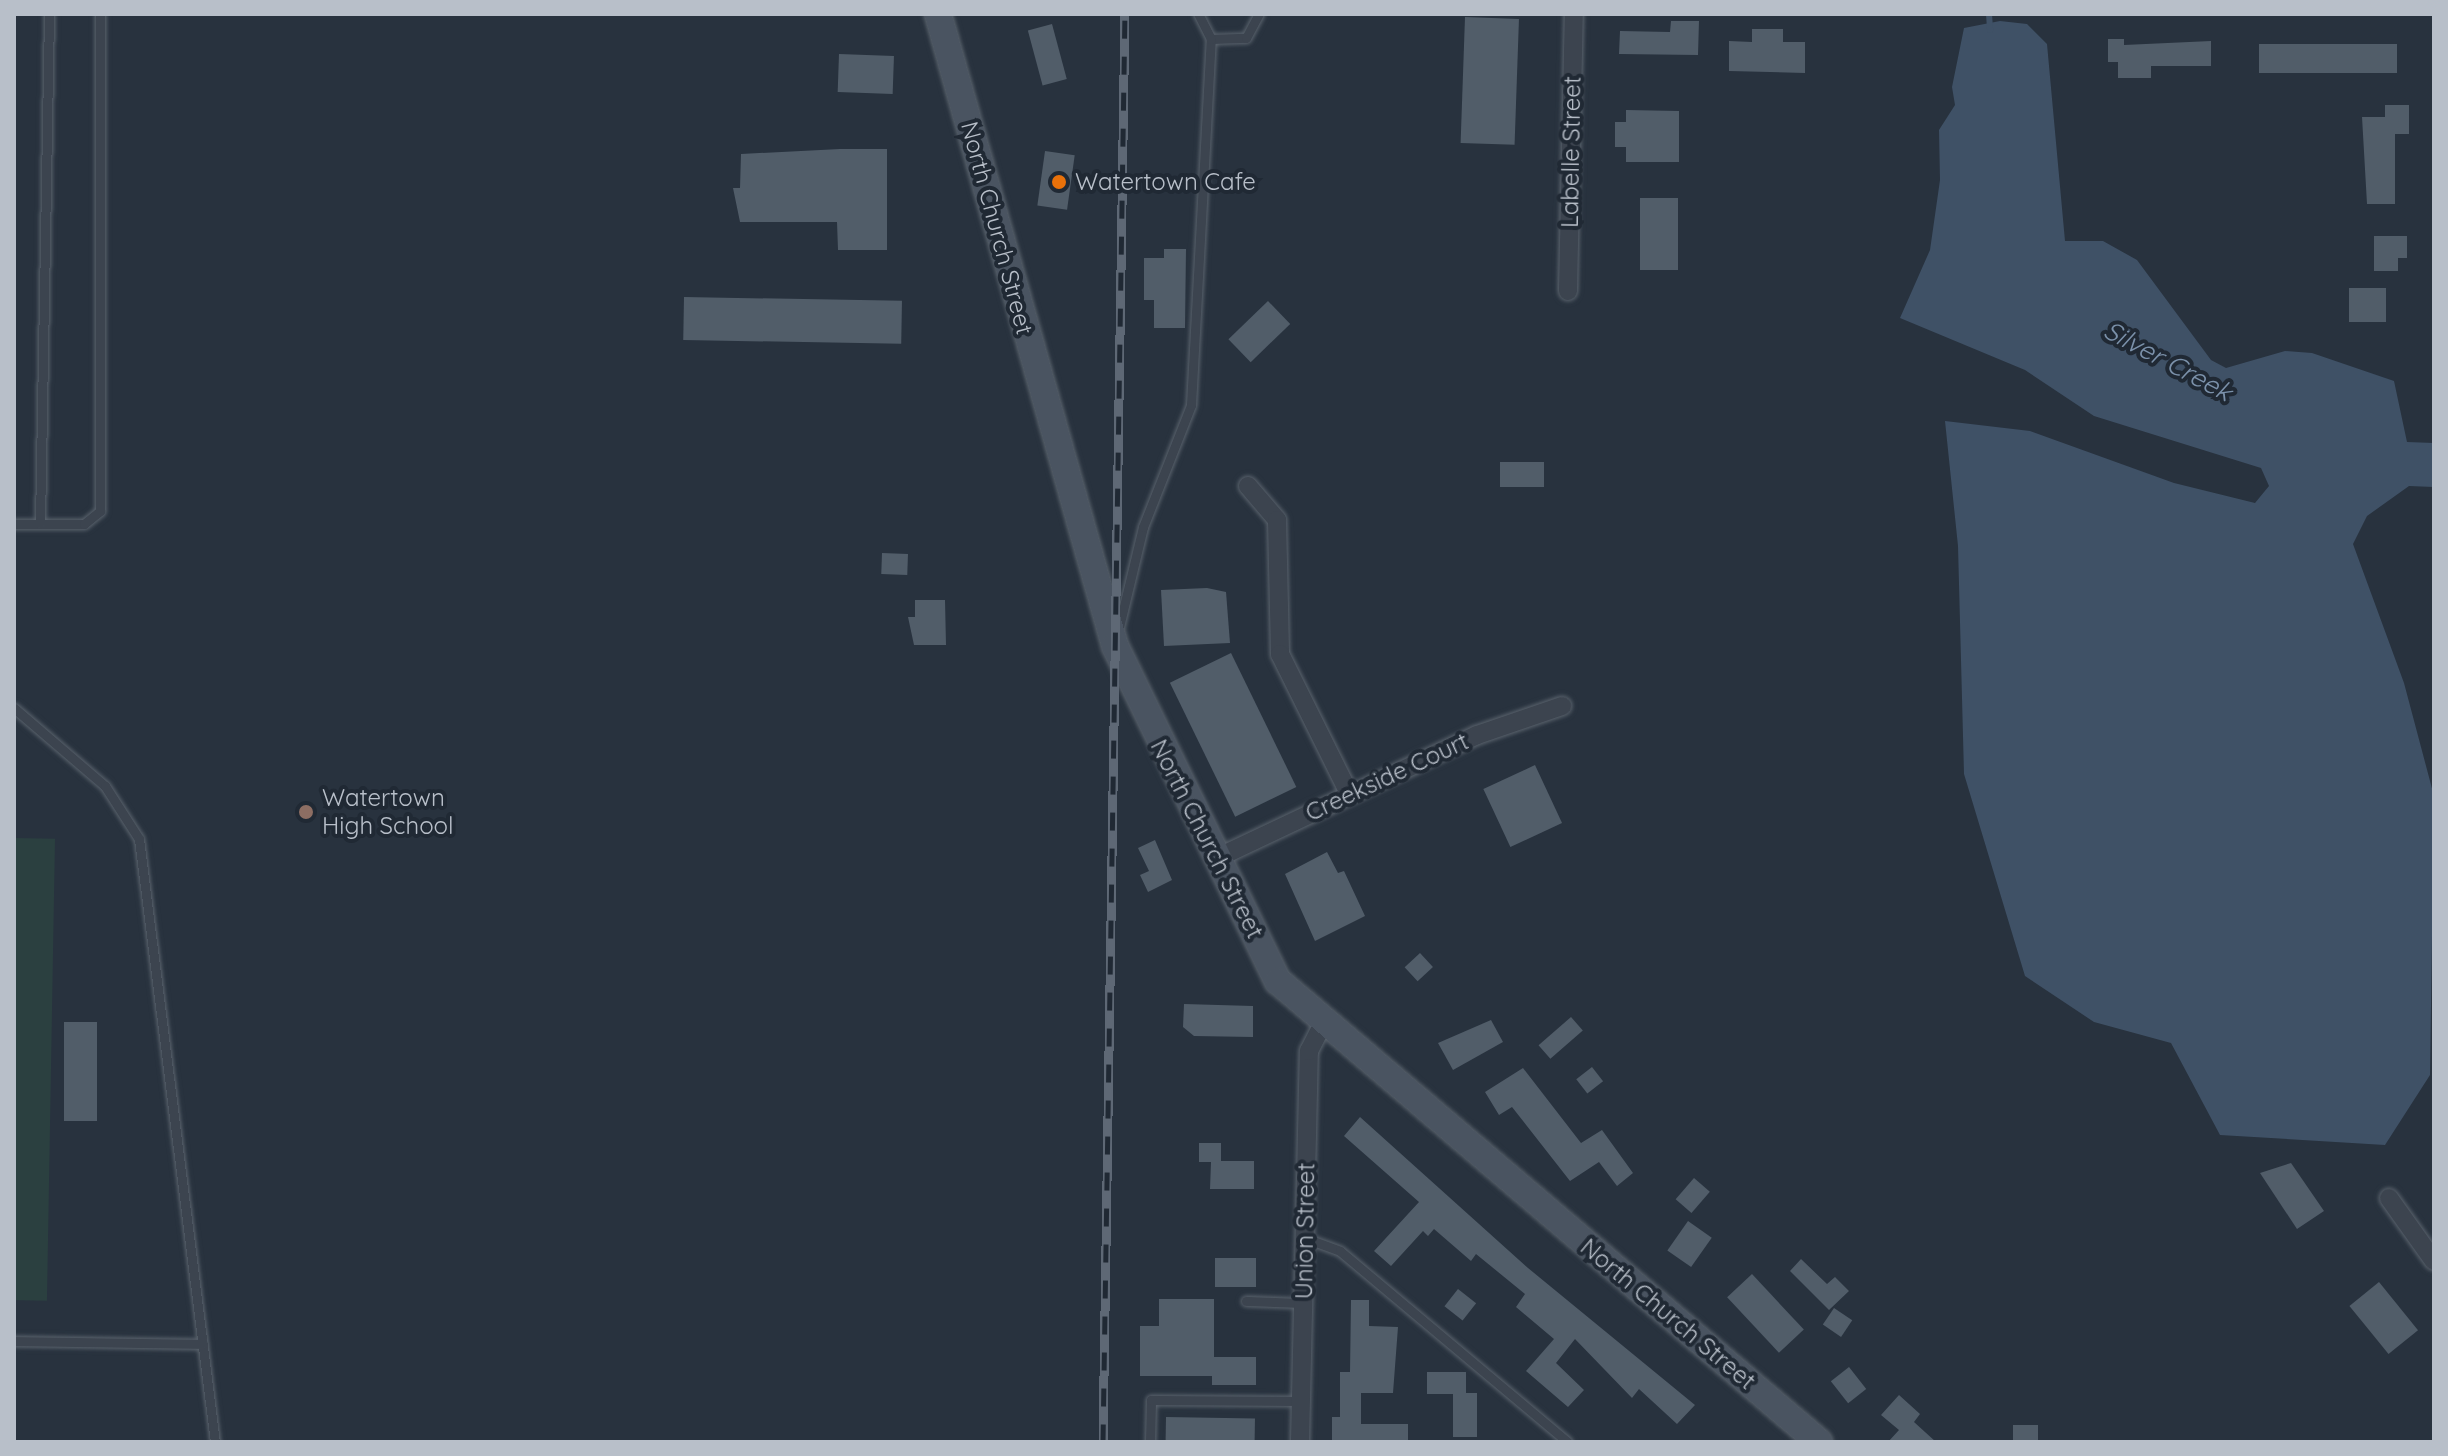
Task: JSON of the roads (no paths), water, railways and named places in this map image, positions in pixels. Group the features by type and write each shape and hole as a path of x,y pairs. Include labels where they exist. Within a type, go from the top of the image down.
{"main road":[{"name":"North Church Street","path":"938,14 1115,646 1278,981 1323,1024 1819,1442"}],"street":[{"name":"Labelle Street","path":"1568,291 1574,14"},
{"path":"1248,486 1277,520 1280,654 1350,795"},
{"name":"Creekside Court","path":"1217,858 1477,735 1562,706"},
{"name":"Union Street","path":"1300,1442 1309,1051 1323,1024"},
{"path":"2389,1198 2434,1261"}],"lane":[{"path":"40,524 49,14"},
{"path":"14,524 84,524 100,511 100,14"},
{"path":"1115,646 1143,527 1191,405 1211,39 1198,14"},
{"path":"1211,39 1246,38 1259,14"},
{"path":"14,708 105,786 139,839 215,1442"},
{"path":"1305,1238 1340,1251 1568,1442"},
{"path":"1246,1301 1303,1303"},
{"path":"14,1341 203,1344"},
{"path":"1150,1442 1151,1400 1301,1401"}],"water":[{"path":"2000,21 2027,24 2047,44 2065,241 2103,241 2137,260 2211,360 2226,368 2285,351 2312,353 2394,381 2407,442 2434,443 2434,487 2409,486 2367,516 2353,544 2404,683 2434,796 2430,1075 2385,1145 2220,1135 2171,1043 2094,1022 2025,976 1964,774 1958,546 1945,421 2030,431 2174,483 2255,503 2269,486 2261,468 2094,416 2025,370 1900,318 1930,250 1940,180 1939,130 1955,105 1952,87 1964,28"}],"waterway":[{"name":"Silver Creek","path":"1989,14 1990,30"}],"railway":[{"path":"1103,1442 1125,14"}],"place":[{"name":"Watertown Cafe","path":"1059,182"},
{"name":"Watertown High School","path":"306,812"}]}
